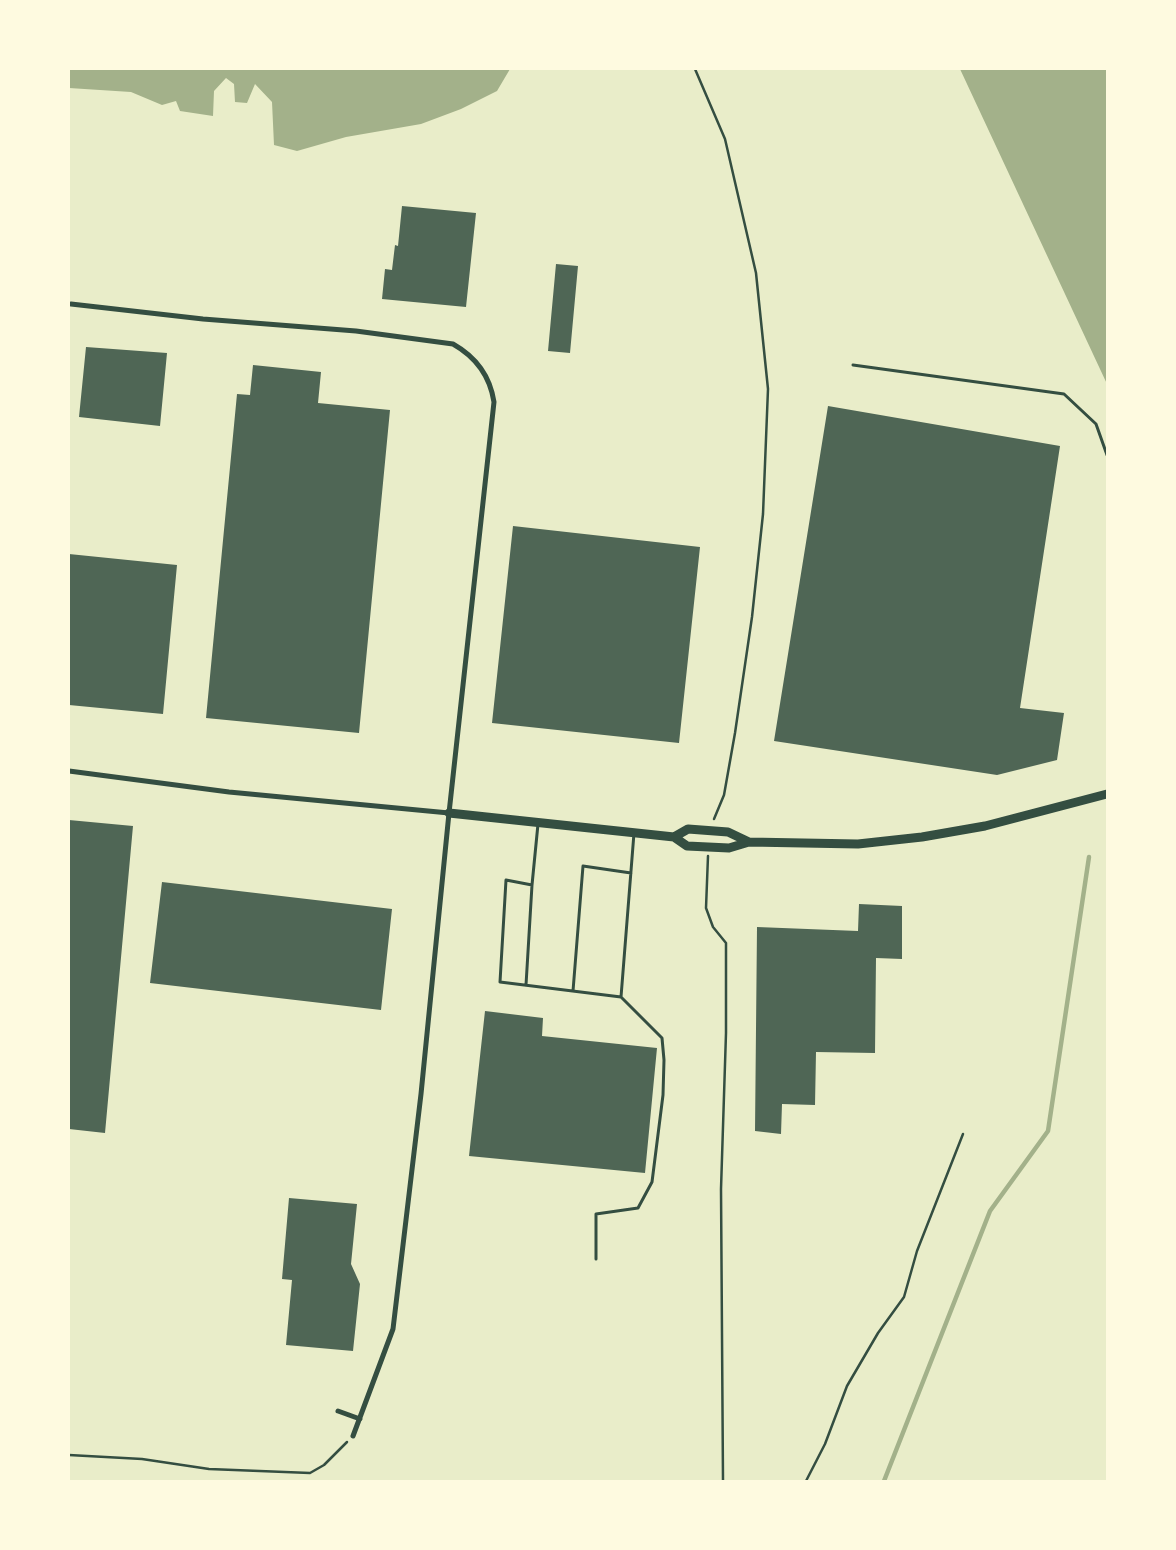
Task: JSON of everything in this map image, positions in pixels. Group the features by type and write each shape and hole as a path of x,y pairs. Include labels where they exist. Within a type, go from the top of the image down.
{"street":[{"path":"71,304 212,320 356,331 453,344 466,352 480,366 490,383 494,402 393,1329 353,1436"},
{"path":"69,771 229,792 674,837 687,846 729,848 749,842 858,844 922,837 985,826 1107,794"},
{"path":"674,837 688,829 709,830 728,832 749,842"},
{"path":"338,1411 360,1419"}],"lane":[{"path":"853,365 1064,394 1096,424 1107,455"},
{"path":"526,985 538,823"},
{"path":"621,996 634,833"},
{"path":"573,991 583,866 630,873"},
{"path":"532,885 506,880 500,982 621,996 662,1038 664,1060 662,1095 652,1182 638,1208 596,1214 596,1259"}],"path":[{"path":"695,69 725,139 756,273 768,389 763,514 752,617 724,794 709,830"},
{"path":"708,847 706,908 713,927 726,944 726,1033 721,1189 723,1481"},
{"path":"806,1481 825,1444 847,1386 878,1333 904,1297 917,1252 963,1134"},
{"path":"69,1455 142,1459 209,1469 310,1473 324,1465 353,1436"}],"shaded area":[{"path":"69,69 510,69 497,91 461,109 421,124 346,137 297,151 274,145 272,102 255,84 247,103 235,102 234,84 226,78 214,91 213,116 180,111 176,101 162,105 131,92 69,88"},
{"path":"960,69 1107,69 1107,384"}],"building":[{"path":"402,206 476,213 466,307 382,299 385,269 392,270 395,245 398,246"},
{"path":"556,264 578,266 570,353 548,351"},
{"path":"86,347 167,353 160,426 79,417"},
{"path":"253,365 321,372 318,403 390,410 359,733 206,718 237,394 250,395"},
{"path":"828,406 1060,446 1020,708 1064,713 1057,760 997,775 774,741"},
{"path":"513,526 700,547 679,743 492,723"},
{"path":"69,554 177,565 163,714 69,705"},
{"path":"69,820 133,826 105,1133 69,1129"},
{"path":"162,882 392,909 381,1010 150,983"},
{"path":"859,904 902,906 902,959 876,958 875,1053 816,1052 815,1105 782,1104 781,1134 755,1131 757,927 858,931"},
{"path":"485,1011 543,1018 542,1036 657,1048 645,1173 469,1156"},
{"path":"289,1198 357,1204 351,1264 360,1284 353,1351 286,1345 292,1280 282,1279"}],"waterway":[{"path":"884,1481 990,1211 1048,1131 1089,857"}]}
